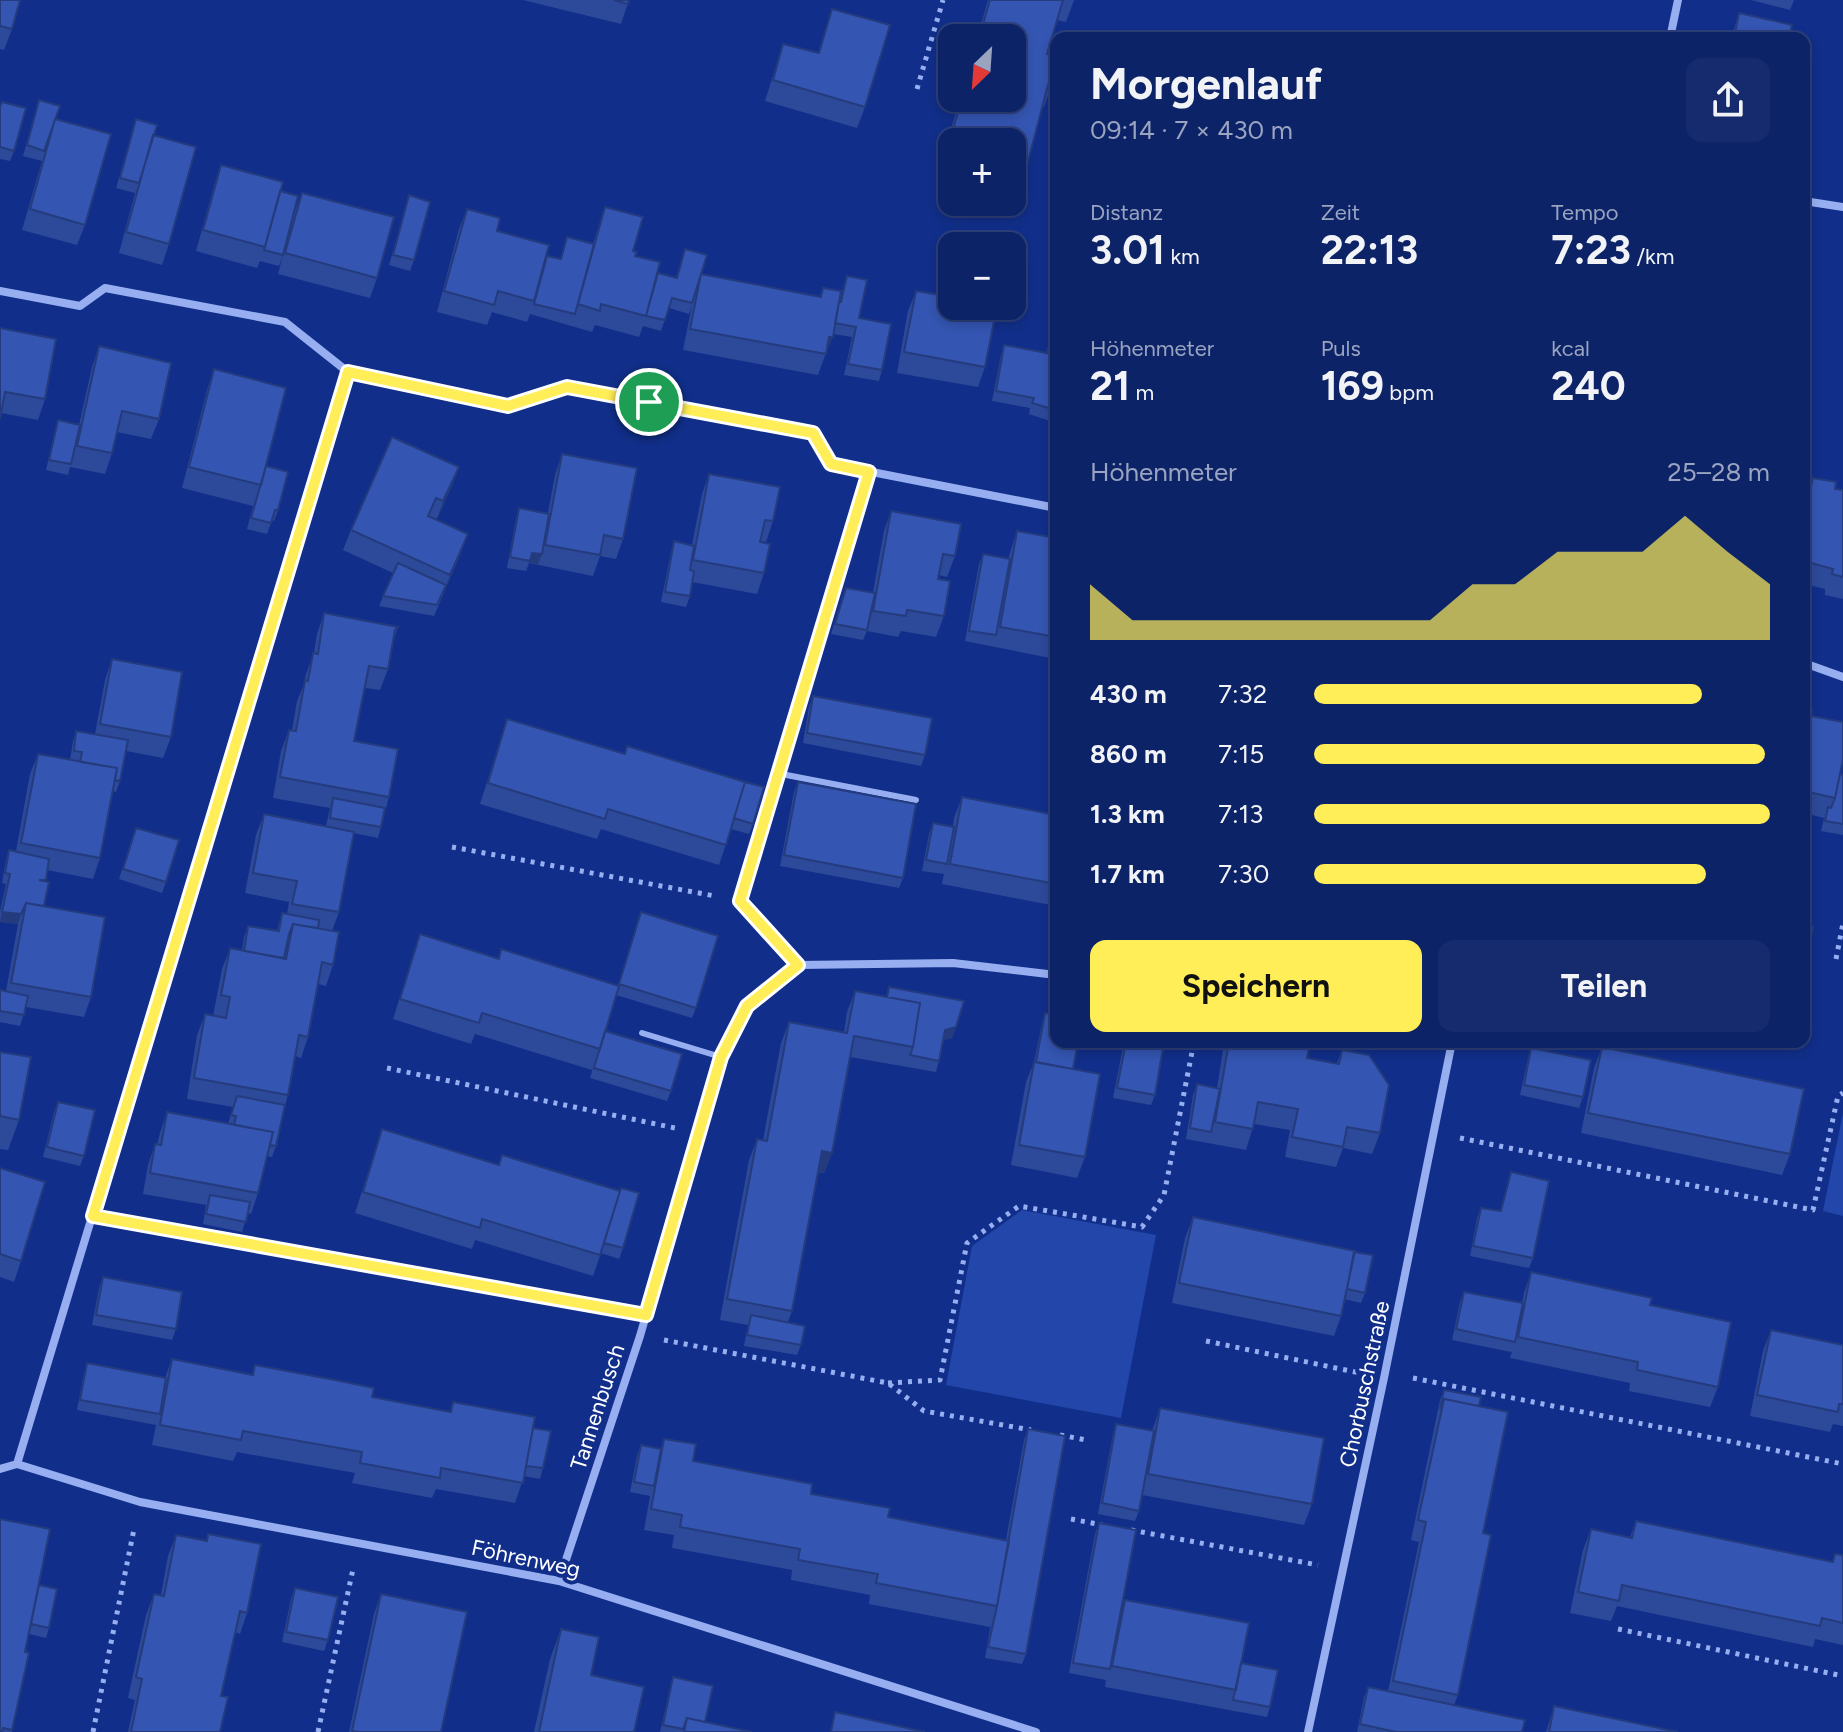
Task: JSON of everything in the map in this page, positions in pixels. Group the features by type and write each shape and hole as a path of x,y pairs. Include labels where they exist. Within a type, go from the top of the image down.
{"street":[{"path":"1671,32 1678,0"},
{"path":"1810,202 1843,207"},
{"path":"0,291 80,306 105,288 285,322 348,372 508,406 567,387 798,430 813,433 831,464 1050,507"},
{"path":"0,1469 17,1464 348,372"},
{"path":"1810,665 1843,677"},
{"path":"798,965 953,963 1050,974"},
{"name":"Tannenbusch","path":"559,1581 640,1336 721,1057 747,1006 798,965"},
{"name":"Chorbuschstraße","path":"1308,1732 1385,1375 1451,1048"},
{"name":"Föhrenweg","path":"17,1464 140,1502 559,1581 1036,1732"}],"lane":[{"path":"798,965 740,901 776,773 916,800"},
{"path":"642,1033 721,1057"}],"path":[{"path":"917,89 943,0"},
{"path":"776,773 869,472"},
{"path":"452,847 740,901"},
{"path":"1836,959 1843,923"},
{"path":"640,1336 888,1383 940,1380 967,1243 1019,1206 1142,1227 1164,1195 1193,1048"},
{"path":"387,1068 700,1133"},
{"path":"1433,1132 1813,1210 1838,1096 1843,1093"},
{"path":"93,1216 646,1315"},
{"path":"1206,1341 1843,1464"},
{"path":"888,1383 924,1411 1042,1432"},
{"path":"1056,1435 1086,1440"},
{"path":"93,1732 140,1502"},
{"path":"1071,1519 1343,1569"},
{"path":"318,1732 358,1544"},
{"path":"1618,1629 1843,1676"}],"shaded area":[{"path":"1843,1113 1843,1216 1823,1211"},
{"path":"1022,1210 1156,1235 1121,1418 946,1385 972,1246"}],"building":[{"path":"0,0 20,0 12,29 0,26"},
{"path":"990,0 1063,0 1054,32 1050,32 1047,54 1050,55 1050,86 1048,85 1026,169 1026,128 953,128 958,112 1026,112 1026,24 983,24"},
{"path":"832,9 890,25 865,107 773,80 783,44 819,53"},
{"path":"1739,13 1792,25 1790,32 1735,32"},
{"path":"39,100 60,106 44,151 27,145"},
{"path":"2,102 26,108 14,151 0,147"},
{"path":"55,119 111,134 85,225 30,209"},
{"path":"136,119 157,125 139,183 120,178"},
{"path":"153,135 196,147 169,244 126,232"},
{"path":"221,165 283,182 265,247 203,230"},
{"path":"280,191 298,196 283,255 264,250"},
{"path":"302,193 394,217 377,278 285,253"},
{"path":"409,195 430,202 414,260 393,255"},
{"path":"605,207 643,217 633,251 637,252 635,256 660,262 646,316 601,304 600,311 578,304"},
{"path":"467,209 500,218 497,231 549,245 534,301 498,291 494,305 444,291"},
{"path":"567,237 594,244 575,314 534,304 547,256 561,259"},
{"path":"685,249 707,255 692,303 672,298 665,320 646,316 658,273 677,278"},
{"path":"701,274 821,297 823,288 841,291 833,337 829,337 826,354 690,329"},
{"path":"847,276 867,280 859,318 891,324 882,370 848,364 856,327 835,323"},
{"path":"916,291 938,295 938,320 994,320 985,367 904,352"},
{"path":"0,328 56,339 45,399 5,392 0,419"},
{"path":"1050,342 1050,408 1032,403 1034,398 996,391 1004,345 1047,353"},
{"path":"99,346 171,363 159,419 122,411 112,453 77,446"},
{"path":"214,369 286,388 261,485 189,467"},
{"path":"58,420 80,425 71,464 49,460"},
{"path":"392,437 459,467 443,501 436,498 428,516 468,534 450,575 351,530"},
{"path":"562,454 637,468 623,539 604,535 600,555 545,545"},
{"path":"266,466 288,472 278,510 275,510 271,523 251,518"},
{"path":"709,474 780,487 773,521 765,520 760,542 770,544 764,573 693,560"},
{"path":"1813,478 1836,482 1835,489 1843,490 1843,577 1832,574 1833,569 1810,563 1810,490"},
{"path":"519,508 549,514 542,554 532,553 530,561 510,557"},
{"path":"891,511 961,524 955,556 943,554 938,579 950,581 944,616 907,610 906,616 873,611"},
{"path":"1017,531 1050,537 1050,636 1000,627"},
{"path":"674,541 694,546 690,596 665,592"},
{"path":"983,554 1010,559 996,635 969,631"},
{"path":"398,563 446,585 437,605 383,596"},
{"path":"846,588 875,593 867,630 835,624"},
{"path":"324,613 398,627 388,669 369,666 354,741 398,749 389,797 280,777 289,730 296,731 305,680 308,681 313,653 318,654"},
{"path":"112,659 182,672 171,737 100,724"},
{"path":"813,696 932,718 925,755 807,733"},
{"path":"1810,710 1811,716 1843,722 1843,759 1835,798 1810,792"},
{"path":"507,719 625,754 627,746 745,782 726,845 608,809 605,819 488,783"},
{"path":"76,731 128,740 120,781 115,780 117,768 80,762 82,752 74,751"},
{"path":"38,754 117,768 100,858 21,843"},
{"path":"1840,774 1843,775 1843,824 1825,821 1828,807 1831,808 1835,798"},
{"path":"745,782 764,787 753,824 734,818"},
{"path":"798,782 916,804 903,878 784,855"},
{"path":"962,797 1050,814 1050,883 950,864"},
{"path":"333,798 385,808 381,827 330,818"},
{"path":"264,814 354,832 339,912 292,904 297,881 253,873"},
{"path":"933,823 954,827 947,864 926,860"},
{"path":"136,828 179,840 166,882 123,869"},
{"path":"9,850 49,859 46,880 39,880 49,882 44,906 26,903 21,914 2,912 10,874 5,873"},
{"path":"26,903 105,917 91,997 11,983"},
{"path":"641,912 718,936 696,1008 619,984"},
{"path":"282,913 319,920 318,928 293,924 284,958 244,951 248,926 279,931"},
{"path":"293,924 339,932 333,965 322,962 308,1037 299,1035 288,1095 194,1078 205,1014 226,1018 230,997 221,995 230,948 286,959"},
{"path":"420,934 499,959 501,949 619,986 600,1049 482,1013 479,1023 400,999"},
{"path":"889,987 964,1001 956,1027 945,1030 939,1061 910,1055 920,1003 887,997"},
{"path":"0,990 28,996 24,1015 0,1011"},
{"path":"855,991 920,1003 913,1047 854,1036 832,1153 822,1151 792,1311 727,1299 757,1139 767,1141 789,1022 847,1033"},
{"path":"1045,1013 1050,1014 1050,1048 1077,1048 1073,1069 1036,1062"},
{"path":"605,1031 682,1054 671,1091 594,1068"},
{"path":"1125,1048 1163,1048 1155,1095 1117,1088"},
{"path":"1228,1048 1309,1048 1307,1058 1339,1064 1342,1050 1369,1055 1389,1085 1380,1133 1347,1127 1343,1147 1292,1137 1298,1109 1258,1102 1253,1129 1215,1122"},
{"path":"1531,1048 1591,1060 1583,1097 1524,1085"},
{"path":"1602,1048 1804,1089 1790,1154 1588,1113"},
{"path":"0,1052 31,1057 19,1120 0,1116"},
{"path":"1034,1062 1100,1074 1085,1157 1019,1145"},
{"path":"1197,1084 1220,1089 1211,1132 1190,1128"},
{"path":"237,1096 285,1105 276,1146 270,1145 273,1132 234,1125 236,1116 231,1115"},
{"path":"58,1102 95,1110 84,1156 47,1147"},
{"path":"167,1112 273,1132 258,1193 150,1173 155,1144 161,1145"},
{"path":"382,1129 499,1165 502,1155 620,1191 600,1255 482,1219 480,1228 363,1192"},
{"path":"0,1168 45,1182 21,1261 0,1254"},
{"path":"1511,1172 1549,1181 1533,1258 1473,1246 1481,1208 1501,1211"},
{"path":"621,1188 639,1193 623,1248 604,1243"},
{"path":"210,1195 250,1202 246,1222 206,1214"},
{"path":"1193,1217 1355,1251 1341,1316 1179,1283"},
{"path":"1354,1252 1373,1255 1365,1293 1347,1289"},
{"path":"1531,1272 1652,1298 1650,1305 1731,1322 1718,1387 1637,1370 1638,1362 1518,1337"},
{"path":"103,1277 182,1292 176,1329 96,1315"},
{"path":"1464,1292 1523,1303 1515,1342 1456,1329"},
{"path":"751,1315 805,1326 801,1345 747,1335"},
{"path":"1771,1330 1843,1345 1843,1404 1839,1404 1838,1412 1757,1395"},
{"path":"172,1359 253,1375 255,1365 335,1380 374,1388 372,1397 451,1412 453,1402 535,1417 523,1483 441,1468 440,1478 360,1463 362,1452 243,1431 241,1440 160,1425"},
{"path":"87,1363 166,1378 160,1414 80,1400"},
{"path":"1444,1390 1481,1397 1479,1406 1444,1399 1440,1409"},
{"path":"1444,1399 1508,1412 1483,1533 1491,1535 1458,1695 1393,1681 1426,1522 1418,1520"},
{"path":"1160,1408 1324,1438 1312,1504 1148,1474"},
{"path":"1116,1424 1154,1431 1139,1511 1102,1503"},
{"path":"533,1428 551,1431 543,1468 526,1466"},
{"path":"1028,1429 1065,1436 1026,1654 988,1647"},
{"path":"664,1439 696,1444 693,1461 812,1484 811,1494 890,1508 888,1517 1009,1541 997,1606 876,1583 878,1574 798,1560 800,1549 680,1527 682,1515 651,1509"},
{"path":"641,1445 661,1449 654,1486 634,1482"},
{"path":"0,1519 50,1529 25,1652 29,1653 12,1730 3,1728 2,1732 0,1732"},
{"path":"1636,1521 1833,1562 1835,1554 1843,1555 1843,1623 1822,1618 1820,1626 1622,1585 1619,1601 1578,1592 1591,1529 1632,1538"},
{"path":"1099,1523 1136,1530 1110,1669 1073,1663"},
{"path":"208,1534 261,1544 247,1613 240,1611 221,1696 228,1697 220,1732 131,1732 142,1679 136,1677 154,1594 164,1596 176,1535 207,1541"},
{"path":"39,1585 57,1589 49,1628 31,1624"},
{"path":"295,1588 338,1597 328,1640 286,1632"},
{"path":"381,1594 467,1612 441,1732 352,1731"},
{"path":"1125,1600 1249,1623 1236,1690 1112,1666"},
{"path":"561,1629 599,1637 591,1675 644,1687 634,1732 539,1732"},
{"path":"1241,1663 1278,1670 1270,1707 1233,1700"},
{"path":"673,1677 713,1686 705,1722 687,1718 683,1729 663,1725"},
{"path":"1368,1687 1525,1720 1522,1732 1396,1732 1360,1724"},
{"path":"1554,1706 1678,1732 1549,1732"},
{"path":"835,1712 925,1732 831,1732"},
{"path":"687,1718 752,1732 684,1732"}],"route":[{"path":"348,372 508,406 567,387 649,402 813,433 831,464 869,472 740,901 798,965 747,1006 721,1057 646,1315 93,1216 348,372"}]}
